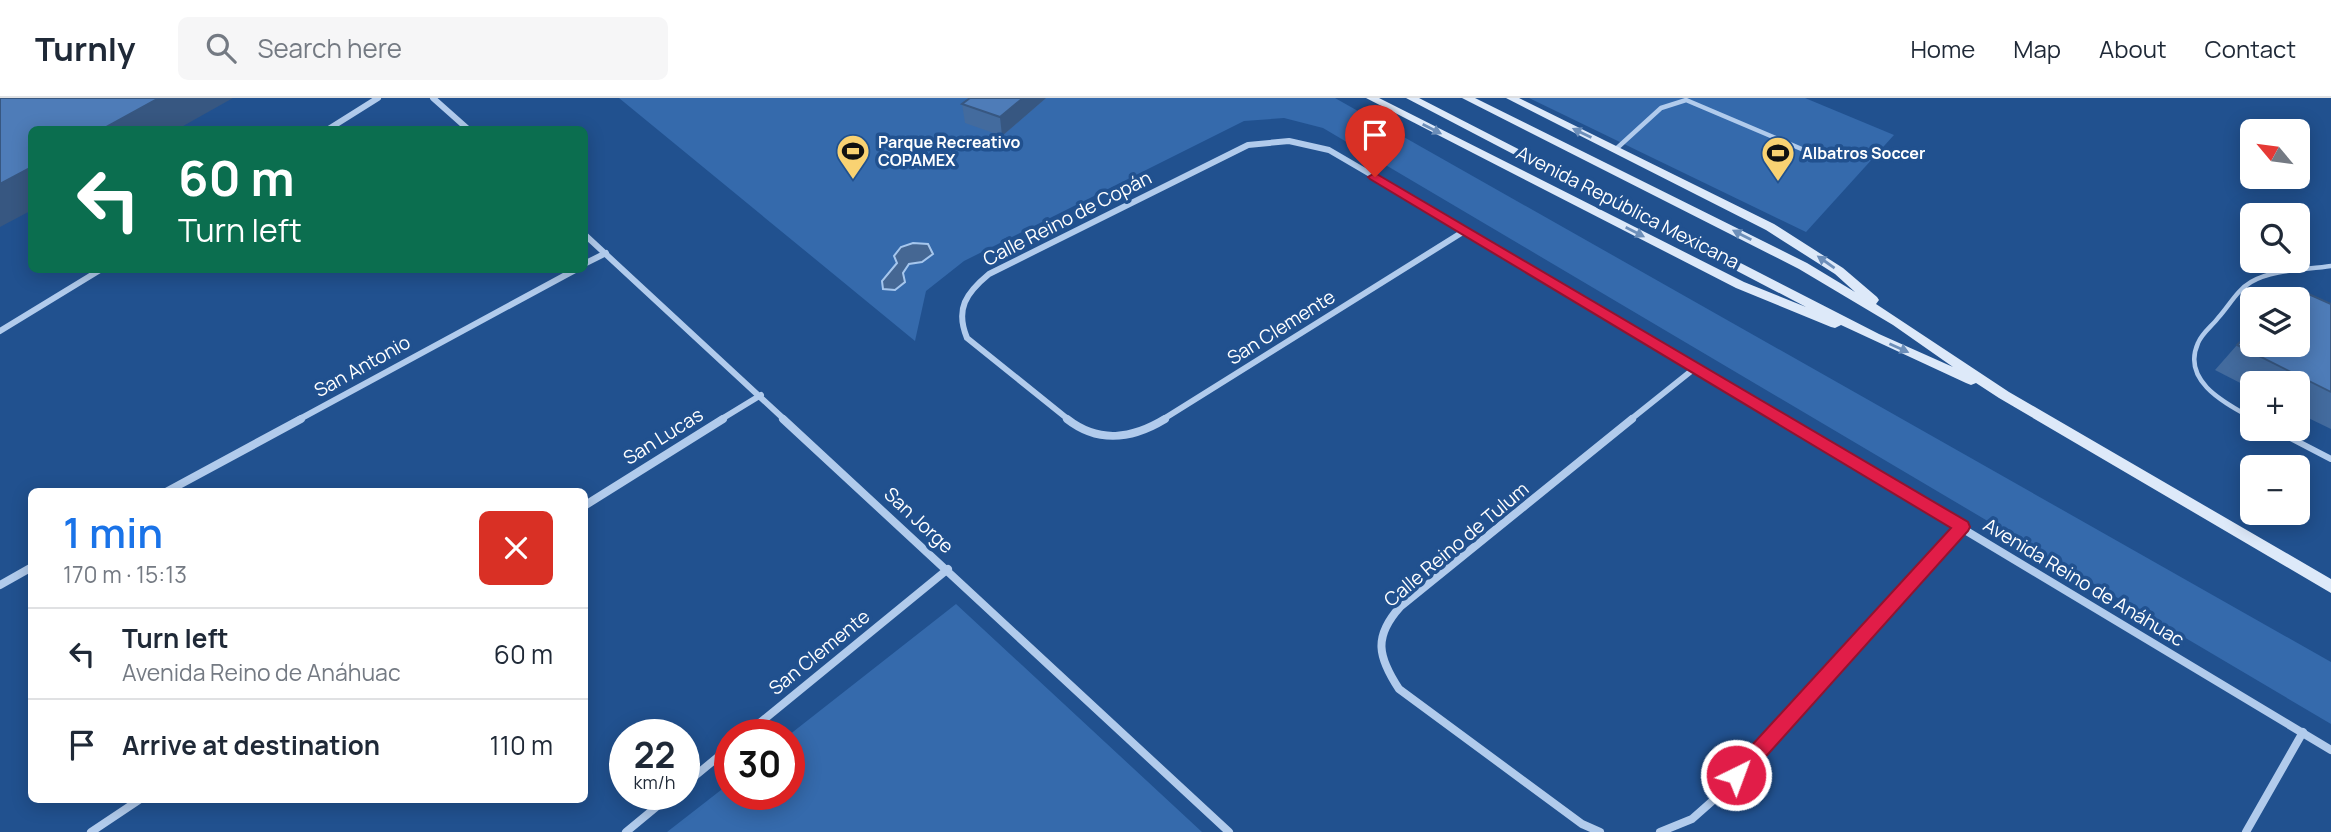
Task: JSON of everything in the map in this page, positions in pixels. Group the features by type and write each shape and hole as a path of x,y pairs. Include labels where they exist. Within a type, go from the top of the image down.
{"street":[{"path":"333,126 378,98"},
{"path":"433,98 464,126"},
{"name":"Avenida República Mexicana","path":"1371,98 1740,285 1787,306 1874,337"},
{"name":"Avenida República Mexicana","path":"1411,98 1774,283 1874,337 2004,395"},
{"name":"Avenida República Mexicana","path":"1467,98 1803,266 1897,322 2004,395 2331,587"},
{"name":"Avenida República Mexicana","path":"1511,98 1770,227 1839,271 1897,322"},
{"name":"Avenida Reino de Anáhuac","path":"1273,139 1308,142 1329,150 1962,527 2331,751"},
{"name":"Calle Reino de Copán","path":"1108,439 1091,435 1075,425 967,338 960,324 959,309 966,296 989,274 1248,145 1273,139"},
{"name":"San Clemente","path":"1108,439 1125,438 1146,431 1466,230"},
{"name":"San Jorge","path":"588,237 761,395 1229,832"},
{"path":"588,262 606,253"},
{"path":"0,331 95,273"},
{"name":"San Antonio","path":"173,488 569,273"},
{"name":"Calle Reino de Tulum","path":"1600,832 1582,824 1399,689 1386,669 1381,649 1385,624 1400,607 1695,368"},
{"name":"San Lucas","path":"588,503 761,395"},
{"path":"1660,832 1692,819 1718,796 1962,527"},
{"path":"0,585 28,569"},
{"name":"San Clemente","path":"765,719 948,569"},
{"path":"2246,832 2303,733"},
{"path":"700,772 714,760"},
{"path":"91,832 134,803"},
{"path":"626,832 653,810"}],"lane":[{"path":"1616,149 1661,108 1686,100 1811,153"},
{"path":"2240,412 2208,389 2197,376 2193,361 2197,345 2242,287 2258,279 2331,266"},
{"path":"2296,441 2331,459"}],"shaded area":[{"path":"619,98 1335,98 2331,662 2331,724 1323,128 1284,118 1244,121 964,261 926,291 915,341"},
{"name":"Albatros Soccer","path":"1529,98 1805,98 1894,135 1806,232"},
{"path":"913,243 928,244 933,254 922,262 909,264 903,273 905,282 895,290 883,289 882,281 897,263 894,256 901,247"},
{"path":"956,604 1202,832 667,832 695,810 700,810 700,806 714,795 714,810 805,810 805,722"}],"building":[{"path":"0,98 159,98 108,126 28,126 28,169 0,184"},
{"path":"970,98 1023,98 1000,117 962,104"},
{"path":"2310,295 2331,304 2331,392 2310,382 2310,371 2289,371 2261,357 2310,357"}],"place":[{"name":"Parque Recreativo COPAMEX","path":"853,181"},
{"name":"Albatros Soccer","path":"1778,183"}],"route":[{"path":"1375,177 1962,527 1736,775"}]}
